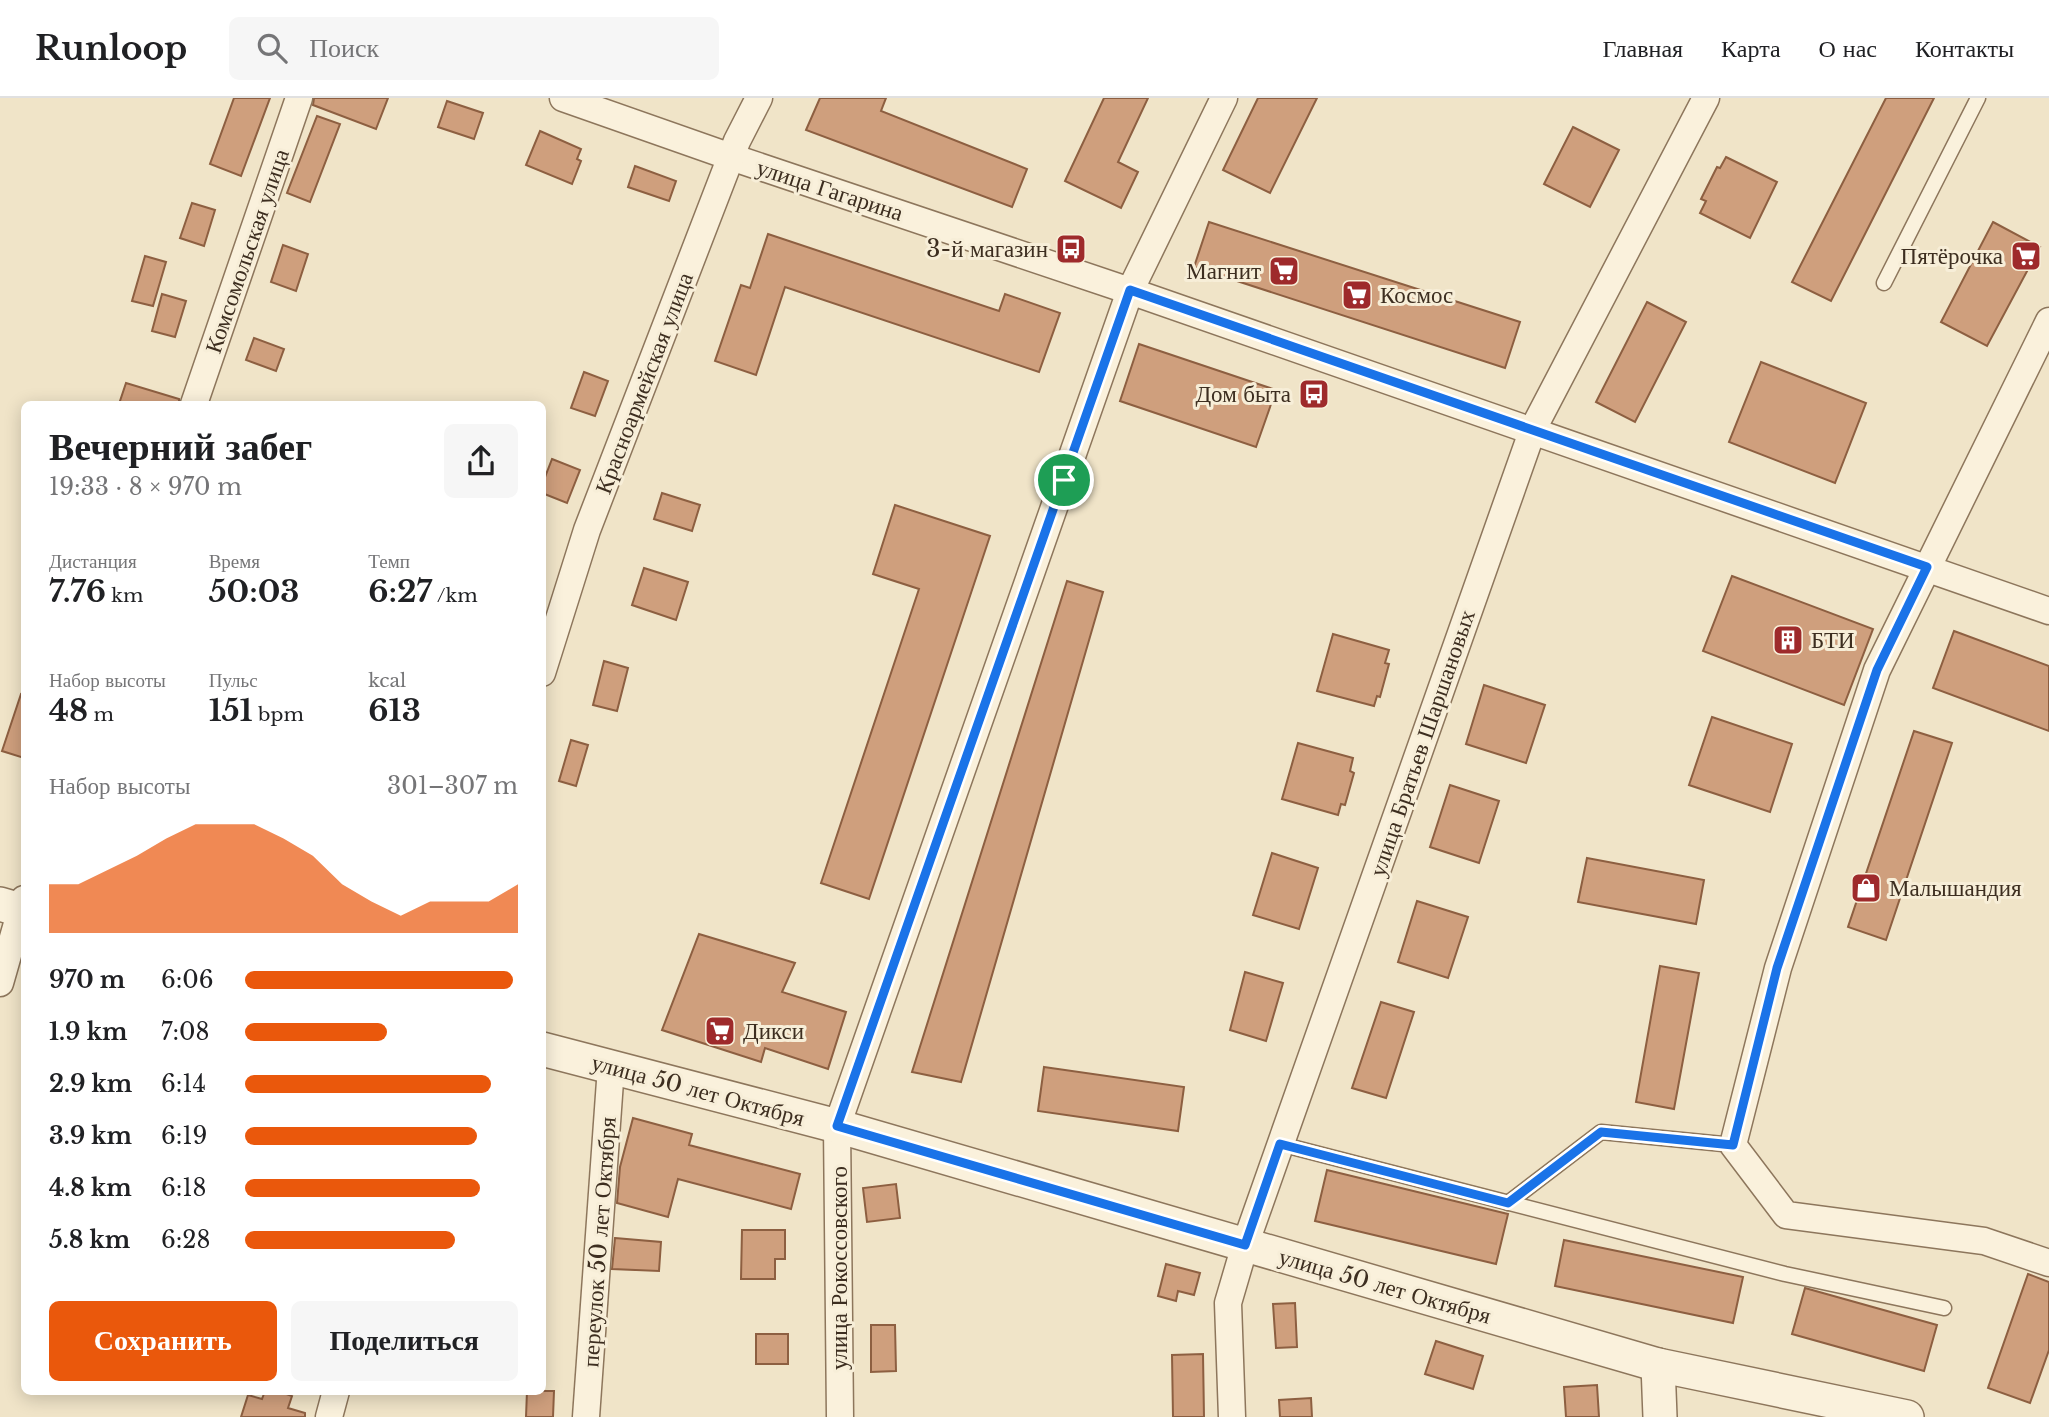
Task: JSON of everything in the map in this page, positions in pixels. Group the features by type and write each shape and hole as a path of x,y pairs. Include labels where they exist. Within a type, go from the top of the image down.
{"street":[{"name":"Комсомольская улица","path":"195,401 299,98"},
{"name":"улица Гагарина","path":"563,98 1533,429 2049,611"},
{"name":"Красноармейская улица","path":"546,660 587,530 731,157 759,98"},
{"name":"улица Рокоссовского","path":"840,1417 837,1126 1130,290 1224,98"},
{"name":"улица Братьев Шаршановых","path":"1232,1417 1228,1303 1245,1245 1533,429 1706,98"},
{"path":"2049,321 1877,670 1777,968 1733,1145 1786,1215 1984,1241 2049,1263"},
{"path":"0,983 17,906"},
{"name":"улица 50 лет Октября","path":"546,1050 837,1126 1658,1365 1907,1417"},
{"name":"переулок 50 лет Октября","path":"586,1417 611,1067"},
{"path":"1658,1365 1660,1417"},
{"path":"329,1417 335,1395"}],"lane":[{"path":"1884,283 1978,98"},
{"path":"1508,1203 1601,1132 1733,1145"},
{"path":"1280,1144 1785,1275 1944,1308"}],"building":[{"path":"234,98 270,98 241,176 210,164"},
{"path":"314,98 388,98 376,129 313,105"},
{"path":"820,98 886,98 881,111 1027,169 1012,207 806,130"},
{"path":"1104,98 1148,98 1118,162 1138,172 1121,208 1065,181"},
{"path":"1258,98 1317,98 1270,193 1223,170"},
{"path":"1886,98 1934,98 1831,301 1792,282"},
{"path":"447,101 483,113 474,139 438,127"},
{"path":"317,116 340,124 310,202 287,193"},
{"path":"1573,127 1619,150 1590,207 1544,184"},
{"path":"540,131 581,149 577,159 581,161 572,184 526,165"},
{"path":"1726,157 1777,182 1750,238 1700,213 1706,201 1701,199 1717,167 1720,168"},
{"path":"635,166 676,181 669,201 628,187"},
{"path":"192,203 215,210 204,246 180,238"},
{"name":"Космос","path":"1209,222 1520,322 1505,368 1194,267"},
{"path":"1993,222 2040,247 1987,346 1941,322"},
{"path":"768,234 999,311 1005,294 1060,313 1039,372 785,287 756,375 715,361 741,285 750,288"},
{"path":"283,245 308,254 296,291 271,282"},
{"path":"145,256 166,262 153,306 132,301"},
{"path":"162,294 186,301 175,337 152,331"},
{"path":"1647,302 1686,322 1635,422 1596,402"},
{"path":"254,338 284,349 276,371 246,360"},
{"path":"1139,344 1276,390 1256,447 1120,401"},
{"path":"1761,362 1866,403 1835,483 1729,442"},
{"path":"584,372 608,381 595,416 571,408"},
{"path":"126,383 179,399 179,401 120,401"},
{"path":"552,459 580,470 567,503 546,495 546,475"},
{"path":"662,493 700,505 692,531 654,519"},
{"path":"895,505 990,536 869,899 821,883 919,589 873,574"},
{"path":"644,568 688,582 676,620 632,605"},
{"name":"БТИ","path":"1732,576 1873,629 1844,705 1703,651"},
{"path":"1067,581 1103,592 961,1082 912,1072"},
{"path":"1954,631 2049,666 2049,731 1933,688"},
{"path":"1333,634 1389,650 1385,663 1389,664 1380,697 1377,696 1374,706 1317,691"},
{"path":"604,661 628,668 617,711 593,705"},
{"path":"1484,685 1545,705 1526,763 1466,744"},
{"path":"21,694 21,757 2,751"},
{"path":"1712,717 1792,744 1770,812 1689,785"},
{"path":"1914,731 1952,743 1886,940 1848,927"},
{"path":"571,740 588,745 576,786 559,781"},
{"path":"1298,743 1353,758 1350,771 1354,773 1345,805 1341,804 1338,815 1282,799"},
{"path":"1450,785 1499,801 1479,863 1430,847"},
{"path":"1272,853 1318,868 1299,929 1253,915"},
{"path":"1587,858 1704,880 1696,924 1578,902"},
{"path":"1417,901 1468,917 1448,978 1398,962"},
{"path":"699,934 795,963 782,992 846,1012 828,1069 765,1048 761,1062 662,1030"},
{"path":"1660,966 1699,973 1674,1109 1636,1102"},
{"path":"1245,972 1283,983 1266,1041 1230,1030"},
{"path":"1381,1002 1414,1012 1386,1098 1352,1088"},
{"path":"1044,1067 1184,1087 1178,1131 1038,1111"},
{"path":"633,1118 692,1134 689,1145 800,1174 791,1209 678,1179 668,1217 617,1203 620,1167"},
{"path":"1327,1170 1508,1214 1496,1264 1315,1221"},
{"path":"896,1184 900,1218 867,1222 863,1188"},
{"path":"742,1230 785,1230 785,1259 775,1259 775,1279 741,1279"},
{"path":"615,1238 661,1242 659,1271 612,1269"},
{"path":"1564,1240 1743,1277 1733,1323 1555,1286"},
{"path":"1166,1264 1200,1273 1194,1295 1178,1291 1176,1301 1158,1296"},
{"path":"2028,1274 2049,1282 2049,1350 2030,1403 1988,1388"},
{"path":"1805,1288 1937,1325 1924,1371 1792,1334"},
{"path":"1295,1303 1297,1347 1276,1348 1273,1304"},
{"path":"871,1325 895,1325 896,1371 871,1372"},
{"path":"756,1334 788,1334 788,1364 756,1364"},
{"path":"1436,1341 1483,1356 1473,1389 1425,1374"},
{"path":"1203,1354 1204,1417 1173,1417 1172,1355"},
{"path":"1597,1385 1599,1417 1566,1417 1564,1387"},
{"path":"546,1391 554,1391 553,1417 526,1417 527,1395 546,1395"},
{"path":"248,1395 262,1399 264,1395 292,1396 288,1408 305,1413 305,1417 241,1417"},
{"path":"1311,1398 1312,1417 1280,1417 1279,1400"}],"place":[{"name":"3-й магазин","path":"1071,249"},
{"name":"Пятёрочка","path":"2026,256"},
{"name":"Магнит","path":"1284,271"},
{"name":"Космос","path":"1357,295"},
{"name":"Дом быта","path":"1314,394"},
{"name":"БТИ","path":"1788,640"},
{"name":"Малышандия","path":"1866,888"},
{"name":"Дикси","path":"720,1031"}],"route":[{"path":"1130,290 1927,567 1877,670 1777,968 1733,1145 1601,1132 1508,1203 1280,1144 1245,1245 837,1126 1064,480 1130,290"}]}
